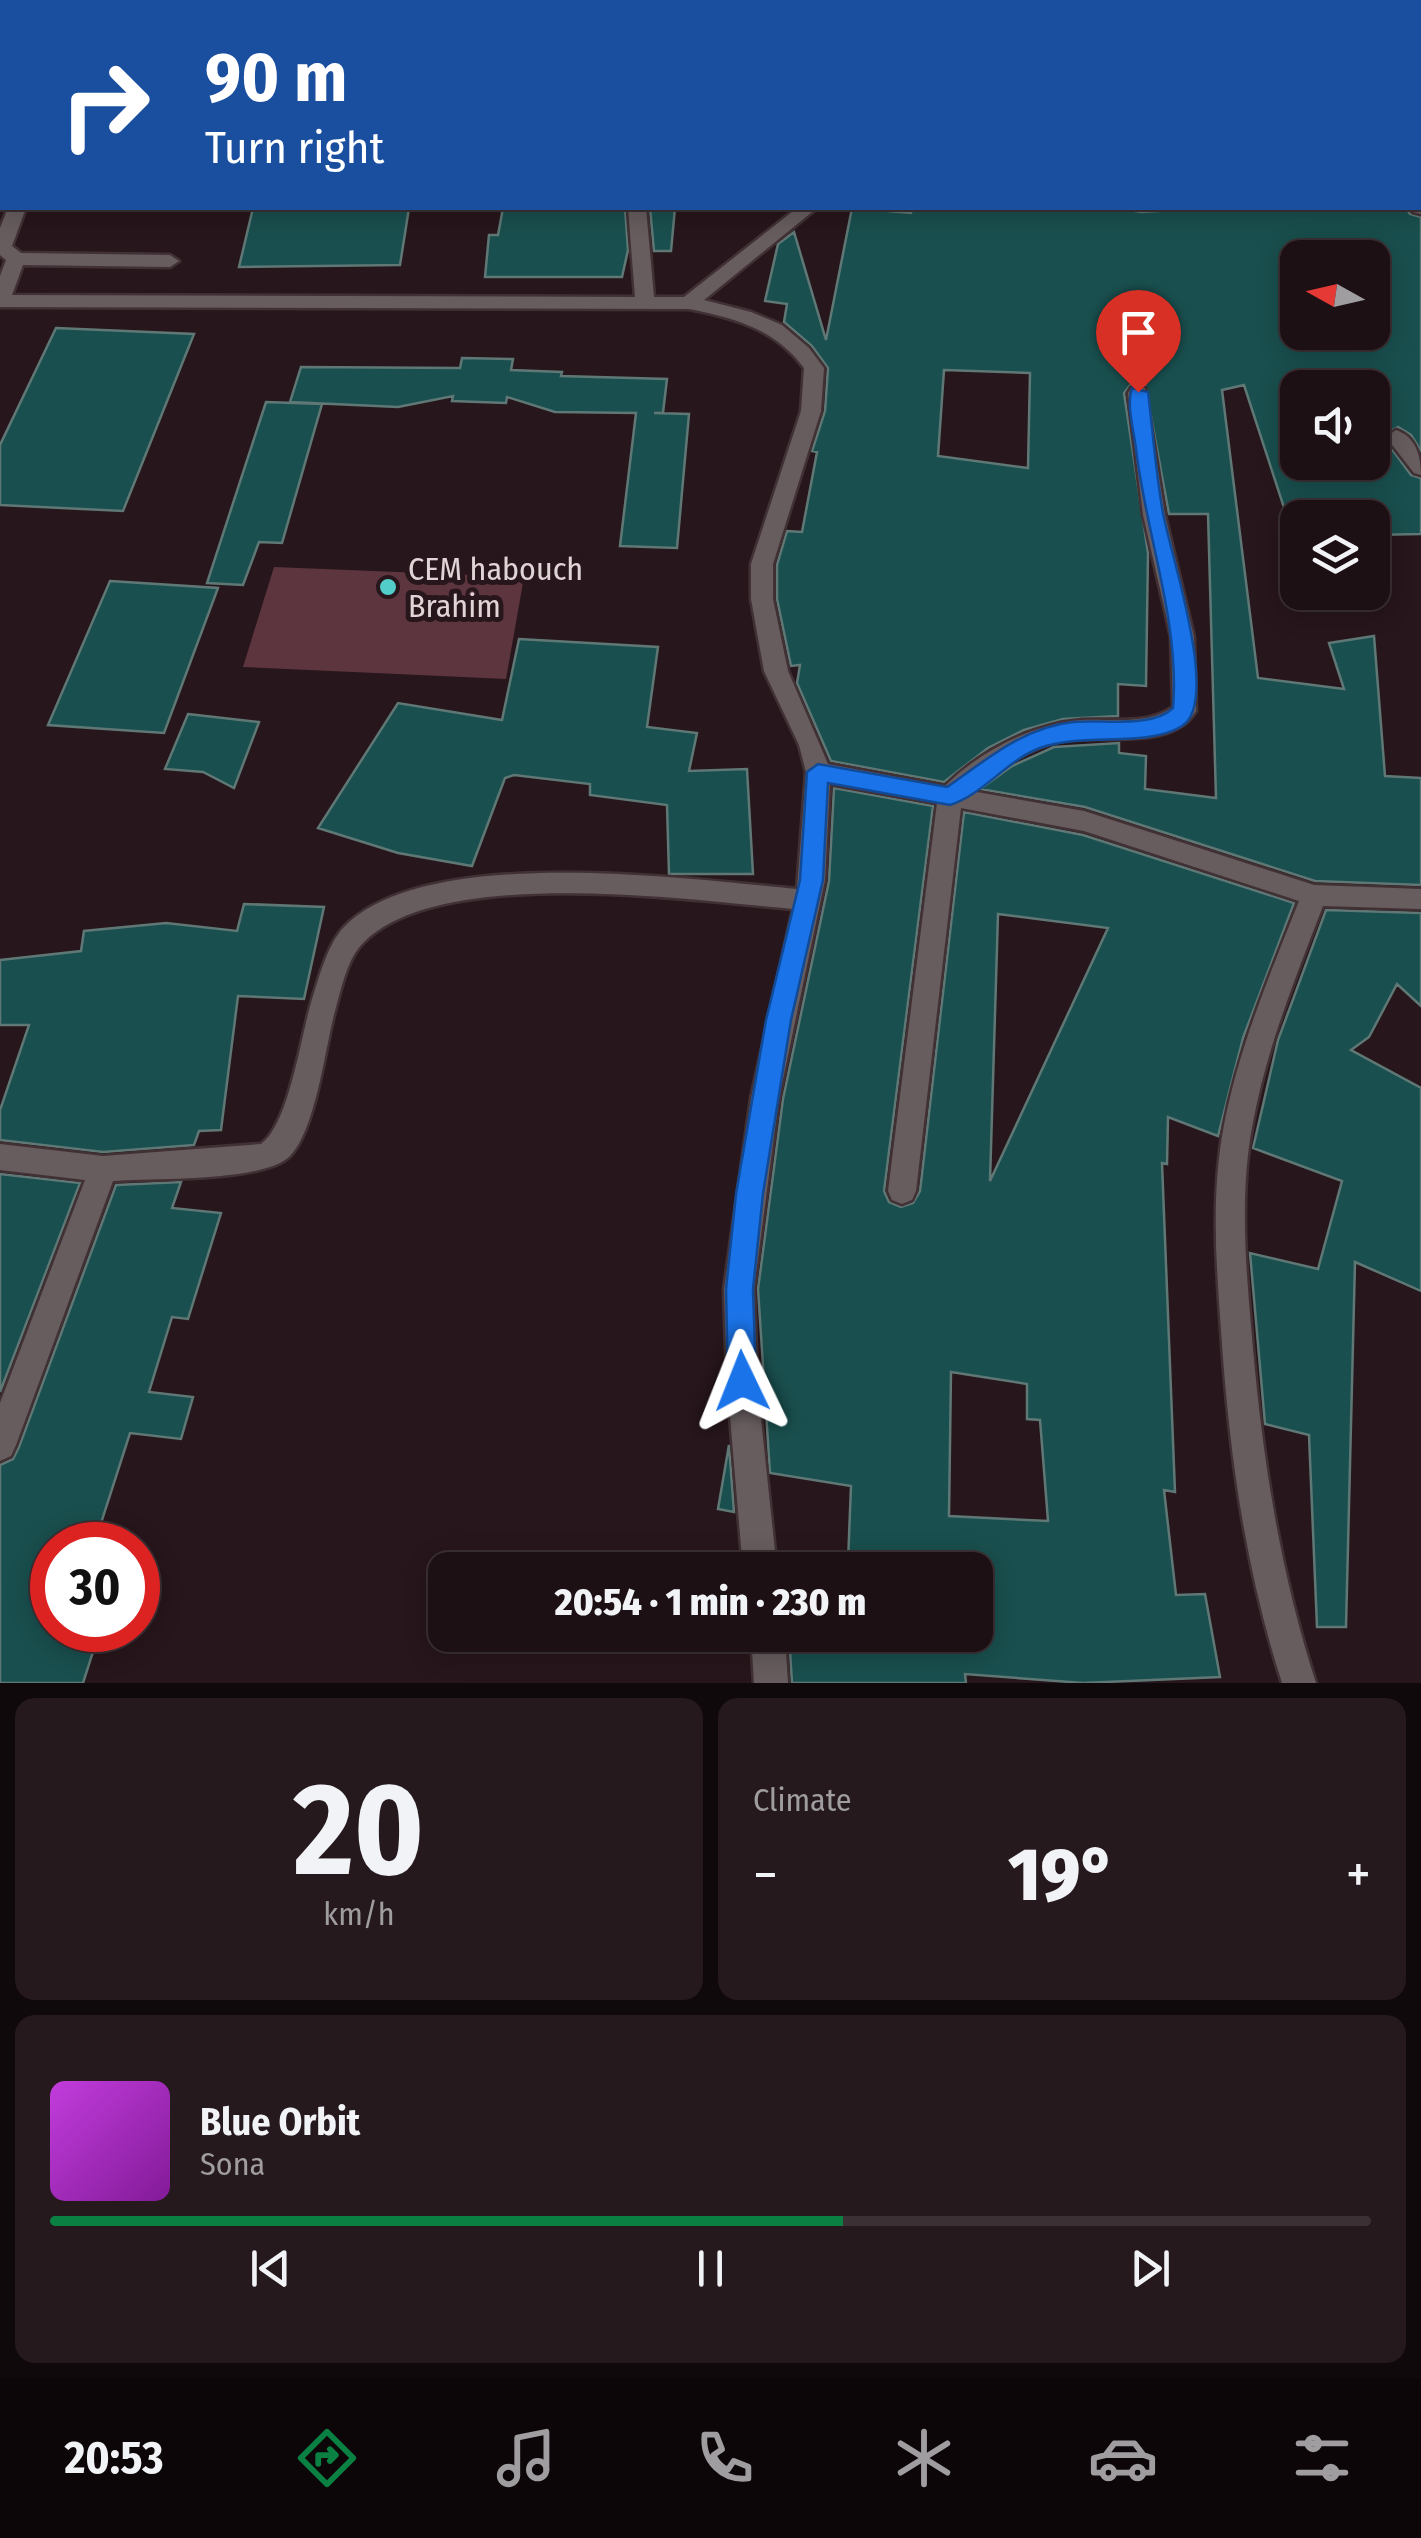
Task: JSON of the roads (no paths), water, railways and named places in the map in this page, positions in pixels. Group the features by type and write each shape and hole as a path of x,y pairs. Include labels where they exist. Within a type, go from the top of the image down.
{"street":[{"path":"16,210 2,247 16,259 170,261"},
{"path":"637,210 645,301"},
{"path":"689,303 805,210"},
{"path":"16,259 0,301 689,303 737,314 790,335 814,368 811,411 762,564 762,599 776,671 818,772 808,900 764,1098 740,1289 744,1400 758,1552"},
{"path":"902,1191 950,796 1027,743 1069,730 1156,726 1174,721 1184,711 1186,677 1179,626 1154,515 1138,392"},
{"path":"1396,437 1421,468"},
{"path":"818,772 1084,821 1314,895 1421,899"},
{"path":"0,1158 104,1169 266,1157 282,1146 345,946 362,927 394,910 452,892 528,884 808,900"},
{"path":"1299,1683 1259,1545 1238,1357 1232,1258 1233,1156 1261,1034 1314,895"},
{"path":"0,1445 104,1169"},
{"path":"769,1652 771,1683"}],"place":[{"name":"CEM habouch Brahim","path":"388,587"}]}
